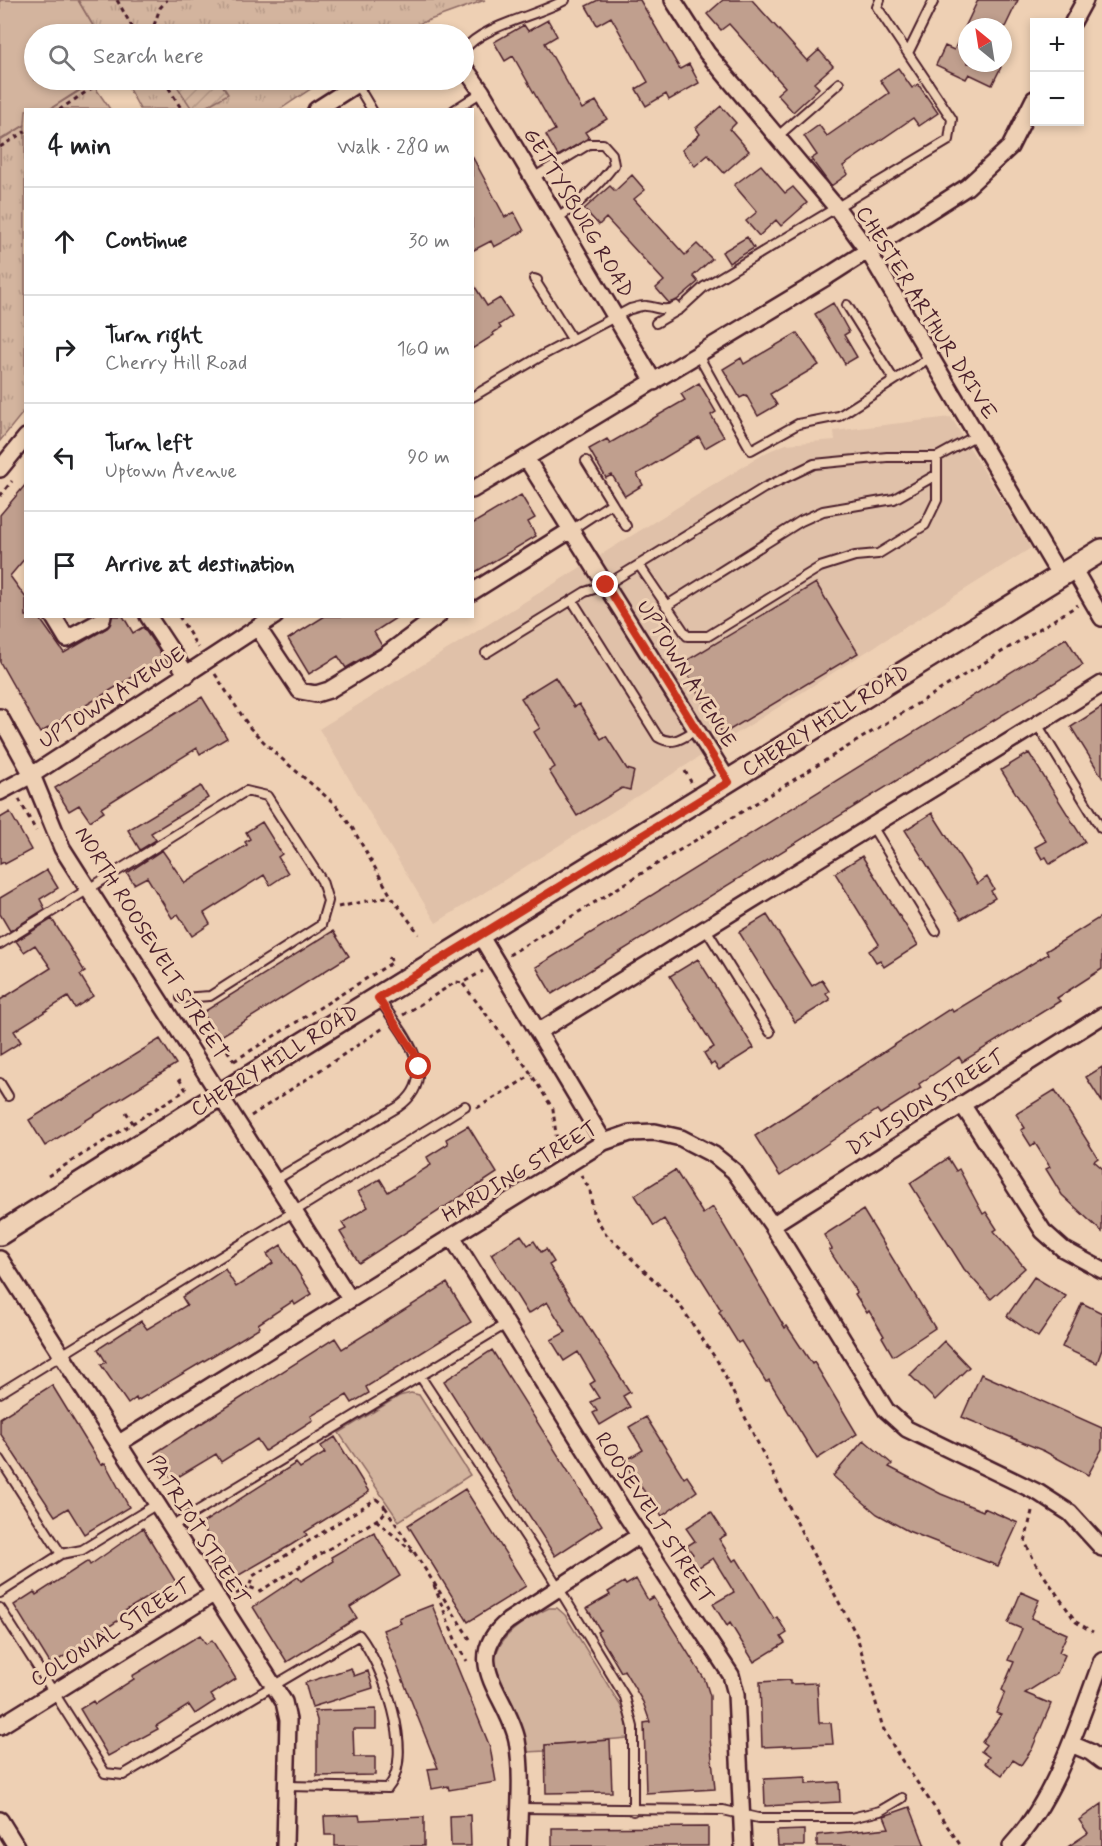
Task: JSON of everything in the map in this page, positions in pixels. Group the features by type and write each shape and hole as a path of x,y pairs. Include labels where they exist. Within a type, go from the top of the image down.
{"main road":[{"name":"CHERRY HILL ROAD","path":"0,1234 221,1094 1102,550"}],"street":[{"name":"CHESTER ARTHUR DRIVE","path":"673,0 707,53 836,207 868,251 977,435 1067,572 1090,597 1102,618"},
{"path":"1075,18 1085,0"},
{"name":"GETTYSBURG ROAD","path":"474,81 654,382"},
{"path":"319,108 346,90"},
{"path":"474,489 868,251 967,187 1010,147 1030,109"},
{"path":"0,469 24,439"},
{"name":"UPTOWN AVENUE","path":"526,458 729,782"},
{"path":"474,591 571,530"},
{"path":"54,618 67,639 100,618"},
{"path":"149,618 187,675"},
{"name":"UPTOWN AVENUE","path":"0,792 32,775 272,618"},
{"path":"258,628 300,691 316,693 329,690 383,657 435,618"},
{"path":"538,1032 1102,684"},
{"name":"NORTH ROOSEVELT STREET","path":"0,717 32,775 62,848 221,1094"},
{"path":"480,935 604,1142"},
{"name":"DIVISION STREET","path":"772,1225 1102,1016"},
{"path":"221,1094 350,1299"},
{"path":"962,1104 1043,1231 1063,1250 1102,1270"},
{"name":"HARDING STREET","path":"118,1443 604,1142 630,1133 655,1132 681,1138 714,1155 734,1171 772,1225 886,1410 907,1429 1039,1493 1070,1513 1102,1548"},
{"name":"ROOSEVELT STREET","path":"452,1237 640,1536 731,1675 736,1694 743,1846"},
{"name":"PATRIOT STREET","path":"0,1259 284,1702 288,1720 285,1846"},
{"path":"518,1846 517,1741 513,1725 490,1680 486,1660 488,1643 496,1630 508,1621 640,1536"},
{"name":"COLONIAL STREET","path":"0,1726 213,1593"},
{"path":"1011,1846 1021,1835 1047,1791 1071,1744 1102,1660"},
{"path":"1071,1744 1090,1752 1102,1761"},
{"path":"0,1820 16,1846"}],"lane":[{"path":"474,43 507,22 549,9 565,0"},
{"path":"656,323 704,287 949,140 952,118 877,8 880,0"},
{"path":"908,53 934,0"},
{"path":"777,136 839,83"},
{"path":"364,90 371,108"},
{"path":"457,108 482,92"},
{"path":"533,178 589,144 603,144 612,154 614,165 605,177 570,210 556,219"},
{"path":"537,280 534,279 572,339"},
{"path":"474,396 572,339 630,309 645,305 657,310 670,310 691,298"},
{"path":"847,305 894,380"},
{"path":"698,355 751,450 798,424 839,416 931,357"},
{"path":"486,653 572,600 606,585 764,488 814,464 887,457 937,457 977,435"},
{"path":"639,565 687,636 708,636 820,567 855,556 878,554 925,525 937,500 937,457"},
{"path":"586,461 626,526"},
{"path":"666,606 801,521 823,511 894,499 936,475"},
{"path":"571,530 612,503"},
{"path":"572,600 658,737 667,742 678,741 696,730"},
{"path":"1037,724 1101,828"},
{"path":"0,944 246,791 267,796 321,881 328,901 321,925 210,996 181,998"},
{"path":"872,826 936,931"},
{"path":"706,929 770,1032"},
{"path":"275,1180 398,1107 413,1093 419,1079 419,1067 414,1052 378,998"},
{"path":"0,1083 8,1096"},
{"path":"0,1393 465,1106"},
{"path":"171,1527 506,1324"},
{"path":"420,1376 547,1569 557,1589 625,1697 633,1727 633,1811"},
{"path":"0,1459 61,1554"},
{"path":"0,1593 61,1554 82,1550 157,1504"},
{"path":"0,1608 105,1773 123,1775 359,1635 370,1649 387,1685 397,1739 396,1778 388,1788 286,1786"},
{"path":"519,1808 633,1811 723,1810 758,1818 851,1818 880,1811 902,1798"}],"path":[{"path":"117,0 130,24"},
{"path":"154,24 160,8 167,0"},
{"path":"62,108 89,90"},
{"path":"170,90 181,108"},
{"path":"0,147 24,132"},
{"path":"240,1124 456,982 462,983 497,963 1090,597"},
{"path":"180,618 200,652"},
{"path":"213,671 250,728 276,754 334,804 353,829 391,896 418,934"},
{"path":"685,771 691,782"},
{"path":"18,798 39,836"},
{"path":"340,908 391,896"},
{"path":"234,1061 393,962 387,955"},
{"path":"462,983 532,1075 553,1109 556,1135 590,1190 593,1214 606,1234 679,1304 718,1362 804,1537 857,1635 883,1728 898,1756 961,1846"},
{"path":"227,1050 237,1065"},
{"path":"465,1106 467,1110 474,1105 476,1109 532,1075"},
{"path":"179,1079 189,1095"},
{"path":"48,1176 186,1090"},
{"path":"126,1112 133,1123"},
{"path":"236,1594 249,1587 253,1576 376,1499 384,1506 419,1558 470,1639"},
{"path":"249,1587 260,1591 376,1520 385,1512 384,1506"},
{"path":"1032,1510 1025,1542 1036,1564 1076,1622 1093,1632"},
{"path":"376,1520 419,1558"},
{"path":"431,1578 458,1647 467,1661"}],"shaded area":[{"path":"951,417 1031,548 436,923 319,729 767,452 786,444 835,440 834,431"}],"green space":[{"path":"0,0 78,0 92,24 24,24 24,90 79,90 52,108 24,108 24,126 0,140"},
{"path":"78,0 485,0 419,24 92,24"},
{"path":"81,90 97,90 109,108 52,108"},
{"path":"130,90 309,90 282,108 139,108"},
{"path":"180,90 225,90 228,94 204,108 191,108"},
{"path":"24,126 24,411 0,441 0,141"},
{"path":"411,1393 419,1395 470,1475 399,1521 339,1433 399,1396"},
{"path":"549,1608 557,1608 565,1615 622,1708 628,1738 545,1745 545,1751 527,1752 512,1702 497,1678 495,1663 497,1652 509,1634 528,1619"}],"building":[{"path":"598,0 640,0 680,69 689,64 699,83 669,100 666,94 646,106 636,89 648,82 611,17 597,25 586,6"},
{"path":"723,0 752,0 807,61 819,50 833,66 814,83 819,88 793,112 777,94 785,87 729,24 721,30 707,14"},
{"path":"978,0 1018,0 1009,18 969,18"},
{"path":"548,20 557,36 545,43 582,109 596,101 607,119 585,132 589,138 558,156 546,135 555,130 513,56 505,61 494,42 524,25 528,31"},
{"path":"958,42 958,72 998,72 992,85 969,74 966,79 936,65 945,46 954,50"},
{"path":"898,68 912,88 918,84 938,113 919,126 913,118 843,166 848,174 831,186 811,159 817,155 804,136 819,125 827,136 889,93 880,80"},
{"path":"721,106 736,123 730,129 749,151 724,173 708,155 695,166 682,150 700,134 696,128"},
{"path":"474,160 505,217 514,212 524,231 494,247 491,241 474,250"},
{"path":"761,165 785,193 793,187 807,203 781,226 776,220 759,236 746,221 757,212 734,185"},
{"path":"632,175 645,190 634,199 685,255 697,244 712,259 693,276 698,282 677,300 669,303 656,288 664,281 606,218 599,225 584,209 610,186 615,191"},
{"path":"747,237 754,248 729,263 722,252"},
{"path":"474,285 487,306 500,298 512,316 499,325 501,328 493,333 494,335 474,348"},
{"path":"833,303 849,332 844,335 857,357 845,364 815,314"},
{"path":"797,333 819,365 770,394 777,405 758,416 746,395 740,398 723,369 741,358 744,364"},
{"path":"699,383 716,412 711,415 724,437 705,448 699,437 637,474 643,485 625,496 612,475 606,478 589,449 607,439 610,443 685,400 681,394"},
{"path":"24,486 24,559 10,576 24,595 24,618 39,618 64,653 107,628 111,618 124,618 133,633 143,627 164,658 40,733 0,662 0,515"},
{"path":"521,495 535,518 528,522 536,536 474,573 474,523"},
{"path":"816,583 858,653 723,734 681,664"},
{"path":"322,618 396,618 374,632 382,646 346,668 338,656 309,674 288,639"},
{"path":"1066,638 1083,665 552,994 536,967"},
{"path":"555,677 574,707 579,704 601,739 606,736 627,769 634,771 630,790 622,788 577,816 549,771 555,767 534,732 540,728 521,698"},
{"path":"202,697 227,738 200,754 197,748 101,808 104,812 90,821 79,805 69,811 55,788"},
{"path":"1102,707 1102,777 1071,727"},
{"path":"1029,753 1085,842 1050,864 1046,857 1042,859 1035,847 1046,841 1001,770"},
{"path":"201,786 208,798 151,833 156,840 140,850 128,830"},
{"path":"10,812 31,850 5,864 4,862 0,864 0,818"},
{"path":"932,813 977,884 987,877 994,889 991,891 995,898 961,919 905,830"},
{"path":"262,822 282,854 278,857 288,873 270,885 264,875 204,913 210,924 192,936 178,914 172,918 147,877 134,884 127,873 162,850 185,883 247,845 245,842 250,839 246,832"},
{"path":"862,856 918,945 884,967 880,960 876,962 869,951 879,944 835,873"},
{"path":"47,870 58,888 40,899 45,909 10,931 0,914 0,898"},
{"path":"767,915 812,986 822,980 829,991 826,993 830,1000 795,1022 739,932"},
{"path":"1102,916 1102,969 1057,998 1060,1001 962,1062 959,1057 919,1084 921,1088 880,1114 877,1110 780,1176 755,1136 951,1008 953,1012 1048,954 1046,951"},
{"path":"52,919 85,972 80,975 93,996 75,1008 68,997 14,1031 21,1042 0,1055 0,1000 51,968 35,945 24,952 16,941"},
{"path":"333,931 349,956 218,1038 202,1013"},
{"path":"698,959 754,1048 719,1070 714,1063 711,1065 704,1053 714,1047 670,976"},
{"path":"160,1039 176,1064 45,1146 29,1120"},
{"path":"1102,1067 1102,1102 1086,1077"},
{"path":"1055,1090 1098,1158 1094,1161 1102,1168 1102,1232 1062,1195 1046,1169 1050,1167 1035,1143 1031,1146 1021,1130 1025,1128 1016,1114"},
{"path":"468,1126 497,1173 359,1263 340,1232 346,1229 342,1223 368,1207 358,1192 380,1179 388,1192 431,1165 427,1157 448,1144 446,1139"},
{"path":"948,1158 956,1171 959,1169 983,1214 986,1212 997,1229 994,1231 1025,1268 991,1299 964,1269 910,1183"},
{"path":"675,1170 703,1214 713,1207 785,1328 787,1326 812,1364 814,1362 857,1434 817,1459 769,1380 766,1382 741,1341 738,1343 719,1312 721,1310 664,1219 654,1226 635,1195"},
{"path":"863,1210 935,1328 893,1356 869,1311 867,1313 829,1250 832,1249 824,1235"},
{"path":"521,1235 528,1245 534,1241 541,1252 546,1249 554,1262 549,1265 630,1392 623,1396 630,1407 600,1425 593,1413 597,1411 591,1402 599,1398 590,1384 595,1381 578,1352 564,1361 551,1340 566,1332 547,1302 528,1314 491,1254"},
{"path":"281,1245 312,1294 295,1305 293,1301 258,1324 260,1327 244,1337 137,1401 136,1398 128,1404 101,1365 106,1362 98,1349 141,1321 147,1329 187,1305 182,1297 225,1269 236,1287 273,1263 267,1254"},
{"path":"1034,1277 1066,1296 1038,1337 1007,1316"},
{"path":"447,1283 471,1322 366,1387 369,1393 352,1403 347,1395 311,1416 313,1420 265,1451 257,1439 221,1462 216,1454 173,1480 155,1453 335,1338 342,1349"},
{"path":"1082,1303 1102,1313 1102,1349 1097,1363 1062,1347"},
{"path":"944,1341 969,1367 935,1400 910,1375"},
{"path":"492,1350 602,1525 555,1556 444,1381"},
{"path":"981,1374 1102,1428 1102,1449 1088,1475 1044,1451 962,1417"},
{"path":"52,1385 101,1465 105,1463 129,1507 84,1534 68,1508 55,1516 0,1433 0,1418"},
{"path":"646,1417 684,1478 687,1476 697,1491 662,1516 623,1462 643,1450 629,1427"},
{"path":"335,1437 369,1492 305,1532 307,1535 234,1578 201,1524 296,1463 300,1468 325,1453 321,1446"},
{"path":"864,1440 892,1464 889,1467 941,1494 983,1511 984,1508 1018,1523 998,1566 908,1531 877,1514 833,1476"},
{"path":"465,1489 526,1586 468,1622 408,1525"},
{"path":"711,1512 726,1535 719,1539 733,1561 737,1559 774,1619 777,1617 787,1633 781,1637 785,1643 754,1662 730,1623 727,1626 713,1604 734,1592 713,1558 696,1569 689,1557 693,1554 687,1546 695,1541 686,1528"},
{"path":"143,1528 177,1584 157,1597 154,1593 120,1614 122,1618 51,1665 14,1605 34,1592 36,1595 88,1561 90,1565"},
{"path":"374,1532 400,1576 350,1607 357,1618 287,1662 253,1607 298,1577 301,1581 333,1561 331,1557"},
{"path":"636,1579 648,1600 653,1597 705,1680 710,1696 710,1738 715,1789 646,1793 644,1723 650,1722 643,1702 624,1670 621,1672 597,1632 600,1630 587,1608 610,1595 608,1592 624,1582 626,1585"},
{"path":"1021,1592 1039,1600 1031,1618 1067,1634 1059,1652 1065,1655 1057,1673 1025,1693 1051,1704 1032,1749 1021,1765 1013,1760 1002,1775 985,1763 989,1757 981,1751 986,1745 982,1742 1001,1715 996,1713 1005,1692 1002,1690 1014,1662 1008,1660 1022,1629 1008,1623"},
{"path":"432,1605 490,1747 496,1782 449,1790 448,1786 432,1789 428,1769 438,1768 383,1630 401,1623 399,1618"},
{"path":"200,1635 206,1644 212,1640 236,1679 211,1695 215,1701 195,1714 189,1705 156,1726 158,1729 108,1756 80,1709 93,1701 95,1704 134,1679 132,1676"},
{"path":"351,1668 354,1676 368,1671 373,1688 312,1707 305,1683"},
{"path":"790,1680 790,1684 817,1683 819,1723 831,1723 833,1744 762,1747 760,1682"},
{"path":"376,1709 376,1729 353,1729 354,1757 375,1757 375,1775 317,1776 317,1720 314,1711"},
{"path":"610,1740 612,1792 546,1793 545,1745"},
{"path":"806,1777 806,1784 839,1782 840,1802 765,1806 764,1779"},
{"path":"1102,1804 1102,1846 1069,1846 1088,1833 1079,1820"},
{"path":"910,1807 925,1846 817,1846 817,1835 889,1828 884,1816"},
{"path":"359,1815 360,1820 424,1817 424,1846 335,1846 335,1835 325,1835 324,1816"},
{"path":"470,1815 471,1846 451,1846 450,1816"},
{"path":"708,1827 708,1846 552,1846 552,1828"},
{"path":"804,1830 804,1846 778,1846 777,1831"}],"route":[{"path":"419,1067 414,1052 378,998 729,782 606,585"}]}
